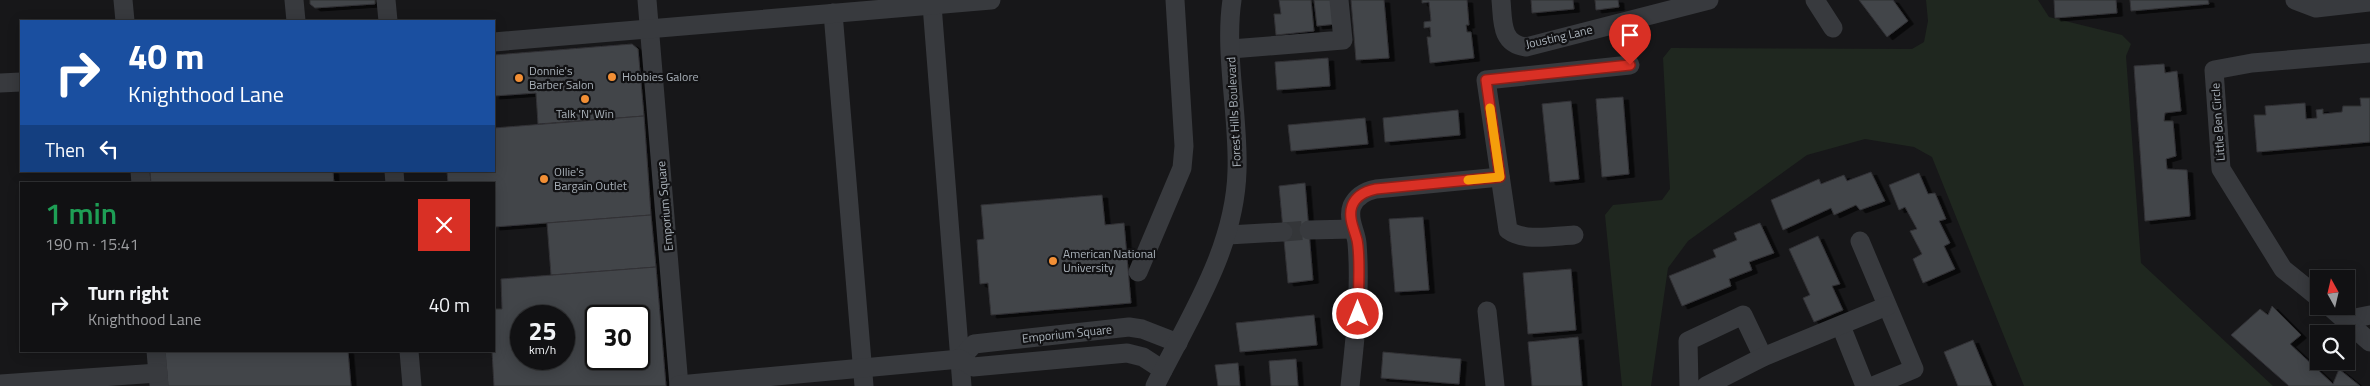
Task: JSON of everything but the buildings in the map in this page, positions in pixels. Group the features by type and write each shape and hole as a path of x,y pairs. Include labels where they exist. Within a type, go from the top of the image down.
{"street":[{"path":"123,0 125,20"},
{"path":"294,0 296,20"},
{"path":"386,0 388,20"},
{"name":"Emporium Square","path":"648,0 679,386 863,377 960,359 974,344 1129,327 1142,329 1178,343"},
{"path":"495,42 650,28 803,8 833,13 991,0"},
{"path":"1138,272 1182,168 1184,146 1175,0"},
{"name":"Forest Hills Boulevard","path":"1159,378 1178,343 1228,235 1237,173 1237,120 1231,49 1232,0"},
{"path":"1231,49 1343,40 1339,0"},
{"name":"Jousting Lane","path":"1501,0 1505,33 1509,41 1517,46 1526,47 1709,0"},
{"path":"1815,0 1834,28"},
{"path":"2295,0 2316,8 2370,2"},
{"path":"932,4 962,386"},
{"path":"833,13 863,377"},
{"name":"Little Ben Circle","path":"2310,291 2283,269 2222,169 2214,70 2252,63 2370,53"},
{"path":"1574,235 1515,236 1508,230 1486,80 1630,65"},
{"path":"0,84 20,82"},
{"path":"1350,386 1358,314 1357,241 1353,229 1351,207 1357,198 1366,191 1500,177"},
{"path":"1309,230 1353,229"},
{"path":"1228,235 1283,232"},
{"path":"1860,242 1914,369 1873,386"},
{"path":"1706,386 1763,357 1887,306"},
{"path":"1487,311 1495,386"},
{"path":"1689,386 1688,341 1743,315 1763,357"},
{"path":"2339,315 2370,342"},
{"path":"2345,320 2370,316"},
{"path":"1841,326 1865,386"},
{"path":"0,384 159,380 156,352"},
{"path":"410,352 412,386"},
{"name":"Emporium Square","path":"960,359 973,366 1127,353 1143,357 1159,378"}],"shaded area":[{"path":"1926,0 2038,0 2049,17 2122,35 2131,44 2126,56 2141,263 2273,386 2024,386 1932,157 1914,147 1865,139 1807,155 1688,241 1668,268 1651,386 1622,386 1605,215 1613,205 1662,200 1670,189 1663,58 1671,48 1912,49 1924,42 1928,21"}],"tunnel":[{"path":"1283,232 1309,230"}],"slow traffic":[{"path":"1468,180 1500,177 1490,108"}],"place":[{"name":"Hobbies Galore","path":"612,77"},
{"name":"Donnie's Barber Salon","path":"519,78"},
{"name":"Talk 'N' Win","path":"585,99"},
{"name":"Ollie's Bargain Outlet","path":"544,179"},
{"name":"American National University","path":"1053,261"}],"route":[{"path":"1358,314 1357,241 1352,225 1351,207 1357,198 1366,191 1376,189 1500,177 1486,80 1630,65"}]}
